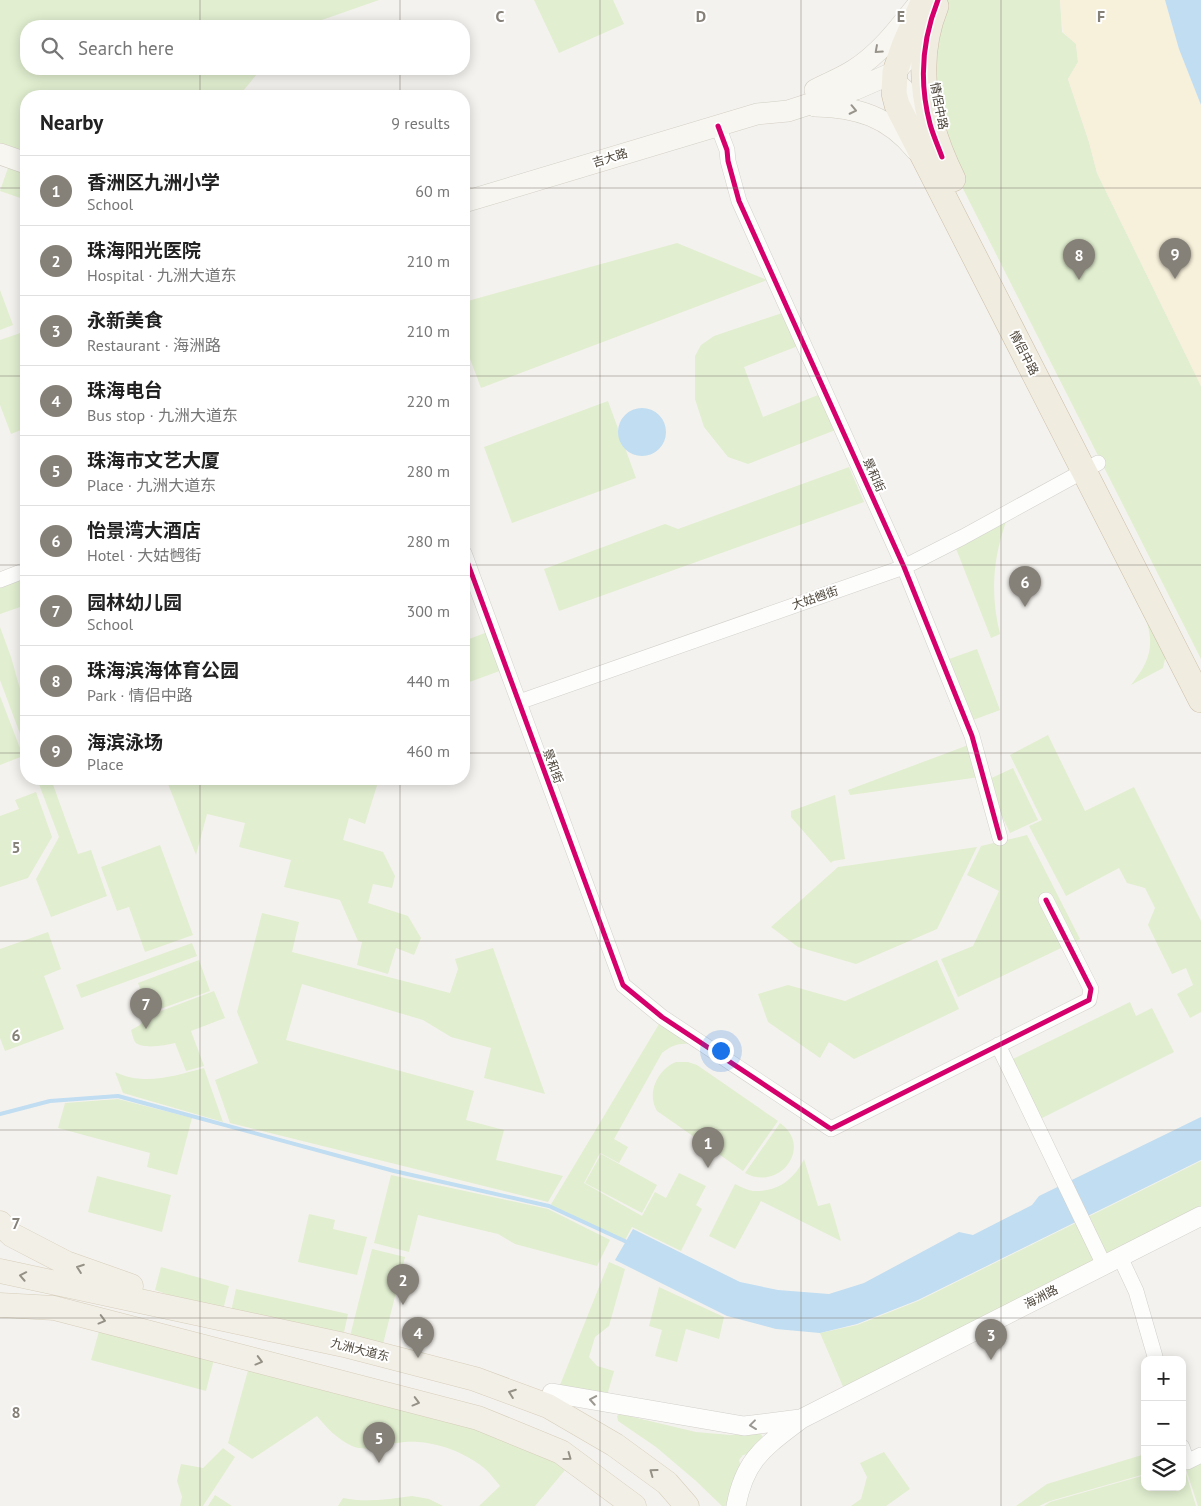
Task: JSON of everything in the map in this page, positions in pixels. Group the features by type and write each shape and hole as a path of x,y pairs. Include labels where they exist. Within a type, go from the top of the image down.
{"highway":[{"name":"情侣中路","path":"929,4 904,46 891,76 897,105 935,160 1091,467 1201,700"},
{"name":"情侶中路","path":"929,4 924,50 924,80 935,160"},
{"name":"情侣中路","path":"1091,467 1201,668"}],"main road":[{"path":"810,97 866,61 929,4"},
{"path":"810,97 856,89 891,76"},
{"path":"810,97 882,119 909,142 935,160"},
{"name":"吉大路","path":"470,200 756,114 788,110 810,97"},
{"path":"0,154 20,161"},
{"path":"0,1223 12,1235 66,1262 225,1320"},
{"name":"九洲大道东","path":"0,1272 344,1345 475,1379 548,1406 616,1445 667,1483 687,1506"},
{"path":"0,1285 9,1291 54,1308 478,1418 561,1452 634,1506"},
{"path":"0,1305 54,1308"}],"street":[{"name":"景和街","path":"718,126 727,150 728,161 739,201 904,567 972,736 1000,838"},
{"name":"大姑乸街","path":"519,702 904,567 1091,467"},
{"name":"景和街","path":"470,569 624,986 662,1017 831,1129 998,1045"},
{"path":"0,580 20,572"},
{"path":"1046,900 1091,989 1089,1000 998,1045 1083,1222 1136,1290 1155,1356"},
{"name":"海洲路","path":"801,1419 1201,1216"},
{"path":"552,1393 744,1426 801,1419"},
{"path":"736,1506 742,1483 751,1464 764,1447 801,1419"},
{"path":"1186,1459 1187,1462 1201,1455"}],"green space":[{"path":"0,0 379,0 322,20 20,20 20,75 256,75 244,90 20,90 20,158 0,151"},
{"path":"534,0 613,0 624,24 559,53"},
{"path":"942,0 1060,0 1062,32 1076,44 1078,62 1068,79 1097,173 1201,386 1201,659 954,171 931,108"},
{"path":"11,159 20,162 20,198 0,191"},
{"path":"677,243 767,280 481,388 470,359 470,300"},
{"path":"0,290 13,325 0,330"},
{"path":"785,312 798,346 744,367 763,417 823,393 838,429 748,464 728,457 704,427 695,399 695,356 701,345 714,336"},
{"path":"20,333 20,430 11,434 0,405 0,340"},
{"path":"608,401 636,478 512,523 484,447"},
{"path":"849,467 864,502 559,611 544,569 665,524 678,529"},
{"path":"1082,487 1166,655 1163,668 1131,685 1141,671 1150,649 1147,623 1079,488"},
{"path":"1007,519 1002,533 994,576 995,604 1000,634 991,638 955,546"},
{"path":"20,576 20,607 0,614 0,584"},
{"path":"0,627 20,689 20,734 0,680"},
{"path":"490,631 505,669 470,682 470,639"},
{"path":"977,649 1000,710 973,720 949,659"},
{"path":"0,696 20,748 20,757 0,765"},
{"path":"1048,735 1085,811 1134,787 1201,921 1201,1012 1190,1018 1177,994 1193,985 1186,968 1172,974 1148,925 1155,908 1145,888 1127,883 1119,868 1066,896 1029,826 1042,820 1010,755"},
{"path":"971,744 980,777 850,795 848,790"},
{"path":"1013,768 1038,820 1010,833 985,781"},
{"path":"39,785 53,785 78,854 91,850 107,896 51,917 36,879 59,837"},
{"path":"168,785 377,785 365,824 349,818 343,840 383,852 395,876 392,888 373,884 368,903 408,916 421,938 414,955 396,948 388,974 357,965 362,942 358,941 340,900 284,887 291,860 239,847 245,823 207,814 196,855"},
{"path":"36,792 52,837 28,878 0,887 0,816 19,809 15,800"},
{"path":"835,795 845,859 831,863 791,817 791,811"},
{"path":"1027,835 1080,939 958,997 941,959 973,946 999,891 967,875 981,846"},
{"path":"160,845 193,935 145,952 129,907 117,911 101,867"},
{"path":"977,847 937,929 856,964 798,947 771,927 838,867"},
{"path":"262,913 299,922 292,952 450,993 458,969 455,959 493,948 545,1094 484,1078 491,1048 451,1037 423,1020 302,984 286,1040 474,1091 466,1120 504,1130 496,1160 563,1176 548,1202 230,1123 215,1080 258,1063 237,1012"},
{"path":"48,932 61,969 44,976 64,1029 5,1051 0,1038 0,949"},
{"path":"192,943 197,956 81,998 76,985"},
{"path":"199,960 210,991 149,1013 138,983"},
{"path":"937,960 959,1009 854,1059 829,1042 820,1058 768,1022 758,994 788,985 845,1001"},
{"path":"214,991 225,1018 191,1031 204,1066 186,1071 175,1043 161,1046 143,1046 135,1042 131,1030 140,1025 145,1017"},
{"path":"1130,1002 1136,1016 1152,1008 1174,1052 1040,1119 1011,1060"},
{"path":"662,1019 690,1044 675,1045 662,1053 614,1139 628,1147 619,1163 600,1153 584,1183 642,1216 655,1192 666,1198 679,1173 706,1186 696,1205 702,1209 681,1251 632,1227 625,1240 550,1206"},
{"path":"676,1062 688,1062 697,1065 778,1121 743,1171 657,1111 654,1104 653,1089 664,1070"},
{"path":"204,1068 223,1122 123,1093 115,1072 126,1076 148,1079"},
{"path":"118,1099 192,1118 177,1175 147,1167 150,1153 58,1128 65,1103"},
{"path":"780,1123 790,1133 794,1144 793,1154 788,1164 780,1172 770,1177 758,1177 745,1173"},
{"path":"601,1154 657,1185 642,1213 585,1183"},
{"path":"804,1159 818,1206 830,1203 841,1241 761,1201 735,1249 709,1236 735,1184 753,1191 777,1187 790,1179"},
{"path":"1201,1161 1201,1216 847,1396 820,1333 857,1325 918,1301"},
{"path":"391,1175 548,1209 610,1240 597,1266 515,1244 498,1234 418,1215 409,1252 374,1243"},
{"path":"97,1176 171,1195 162,1232 88,1212"},
{"path":"309,1214 335,1220 333,1229 367,1237 357,1275 298,1262"},
{"path":"372,1249 405,1257 382,1348 349,1340"},
{"path":"609,1262 625,1269 609,1326 595,1337 589,1357 597,1366 614,1371 606,1399 558,1390"},
{"path":"161,1267 229,1286 222,1314 155,1290"},
{"path":"659,1287 724,1317 719,1339 686,1329 677,1362 655,1356 662,1330 649,1326"},
{"path":"236,1289 348,1314 342,1341 230,1316"},
{"path":"101,1324 215,1355 206,1391 91,1360"},
{"path":"250,1363 475,1422 570,1464 535,1506 479,1506 500,1486 484,1468 467,1456 436,1445 415,1442 358,1448 337,1437 317,1416 252,1459 228,1443"},
{"path":"620,1414 696,1432 730,1435 760,1433 763,1437 755,1444 749,1454 743,1455 739,1460 741,1467 729,1506 722,1506 656,1447 618,1421 617,1416"},
{"path":"223,1448 235,1457 203,1506 180,1506 182,1497 177,1481 181,1464 203,1468"},
{"path":"884,1452 910,1489 886,1506 851,1506 861,1499 867,1477 860,1463"},
{"path":"1141,1455 1141,1475 1050,1501 1039,1506 1016,1506 1047,1484"},
{"path":"1201,1462 1201,1506 1198,1506 1186,1466"},
{"path":"1186,1474 1196,1506 1044,1506 1050,1502 1141,1476 1141,1491 1186,1491"},
{"path":"215,1495 232,1506 208,1506"},
{"path":"412,1496 429,1499 443,1506 338,1506 343,1498 369,1500"}],"sand":[{"path":"1060,0 1165,0 1179,49 1201,105 1201,386 1097,173 1068,79 1078,62 1076,44 1063,32"}],"water":[{"path":"1165,0 1201,0 1201,105 1179,49"},
{"path":"637,408 647,408 659,415 666,427 666,437 659,449 647,456 637,456 629,452 622,445 618,437 618,427 622,419 629,412"},
{"path":"1201,1117 1201,1160 918,1300 857,1324 820,1333 776,1329 727,1316 615,1260 633,1229 740,1282 778,1290 829,1294 864,1283 959,1232 973,1235 1032,1205 1039,1196"}],"waterway":[{"path":"0,1114 50,1101 118,1096 394,1171 549,1206 629,1243"}],"cycle path":[{"path":"938,0 928,30 923,77 930,124 942,157"},
{"path":"718,126 727,150 728,161 739,201 904,567 972,736 1000,838"},
{"path":"470,569 623,985 662,1017 831,1129 1089,1000 1091,989 1046,900"}],"place":[{"name":"海滨泳场","path":"1175,279"},
{"name":"珠海滨海体育公园","path":"1079,280"},
{"name":"怡景湾大酒店","path":"1025,607"},
{"name":"园林幼儿园","path":"146,1029"},
{"name":"香洲区九洲小学","path":"708,1168"},
{"name":"珠海阳光医院","path":"403,1305"},
{"name":"珠海电台","path":"418,1358"},
{"name":"永新美食","path":"991,1360"},
{"name":"珠海市文艺大厦","path":"379,1463"}]}
